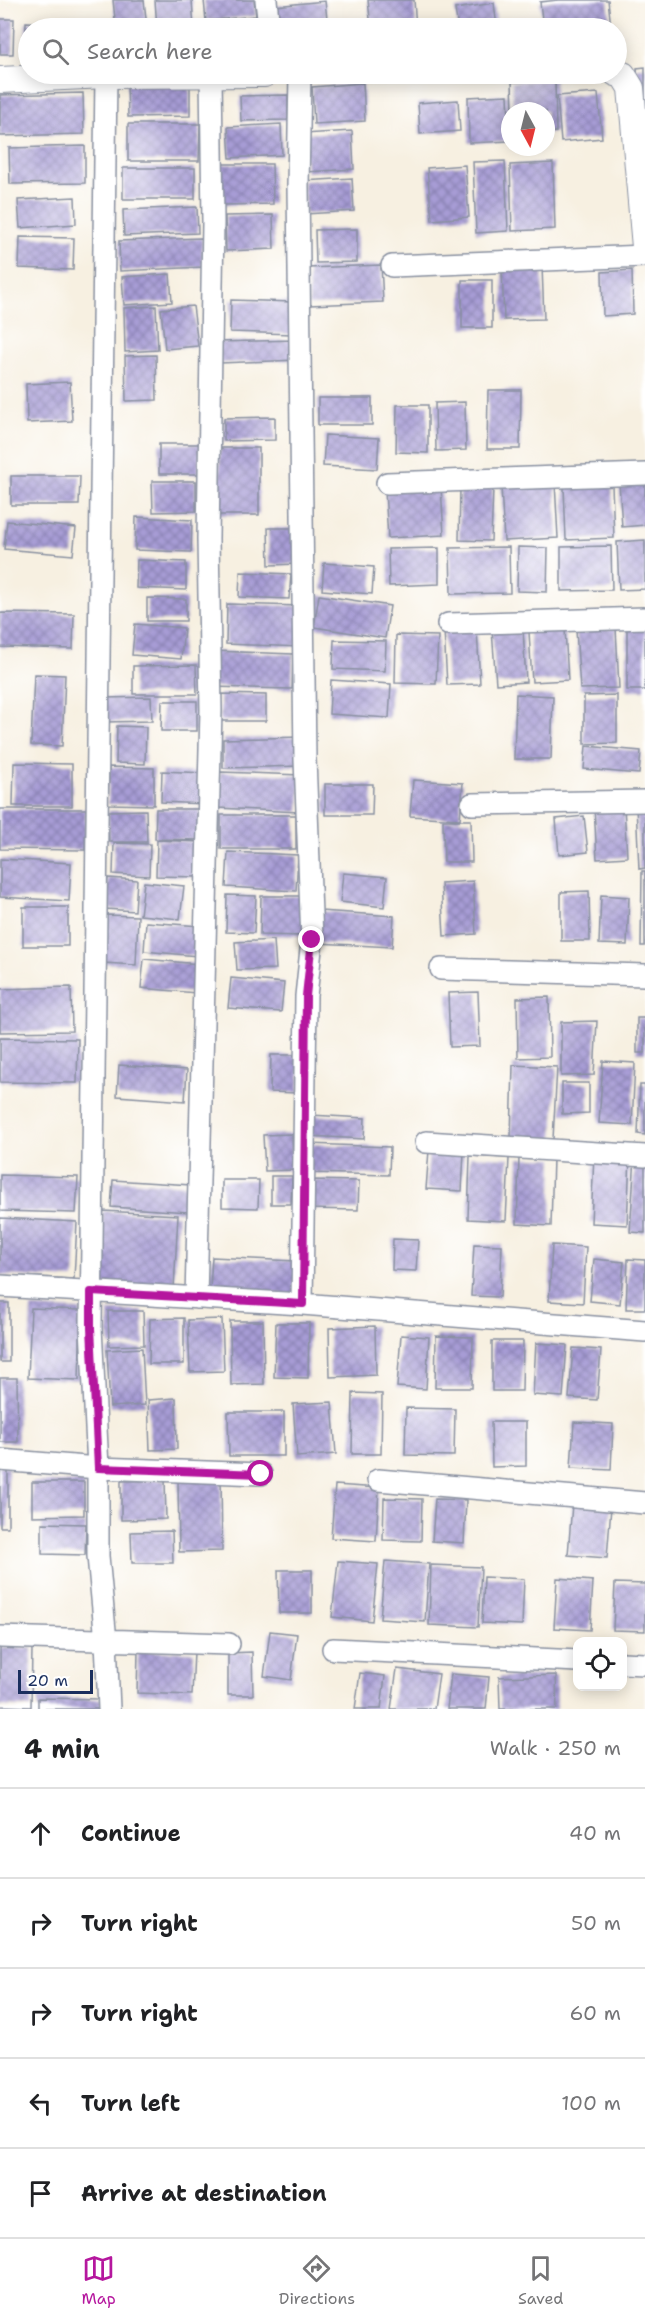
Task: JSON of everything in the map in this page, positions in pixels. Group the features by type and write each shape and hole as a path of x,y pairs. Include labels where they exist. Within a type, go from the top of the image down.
{"street":[{"path":"266,0 268,18"},
{"path":"0,80 18,79"},
{"path":"627,83 631,88 641,149 645,247"},
{"path":"106,84 91,1328 98,1468 98,1556 106,1641 109,1709"},
{"path":"196,1298 211,710 208,539 213,222 211,84"},
{"path":"300,84 298,186 305,759 312,940 306,996 303,1304"},
{"path":"392,266 645,256"},
{"path":"387,483 645,474"},
{"path":"448,624 645,618"},
{"path":"472,804 645,801"},
{"path":"441,969 645,975"},
{"path":"426,1142 645,1156"},
{"path":"0,1286 303,1304 645,1331"},
{"path":"0,1460 98,1468 261,1474"},
{"path":"378,1480 645,1503"},
{"path":"0,1637 229,1644"},
{"path":"333,1649 573,1661"},
{"path":"627,1663 645,1664"}],"building":[{"path":"113,0 144,0 146,18 115,18"},
{"path":"155,0 192,0 193,18 156,18"},
{"path":"204,0 254,0 256,16 206,18"},
{"path":"368,0 414,0 415,18 370,18"},
{"path":"608,0 610,18 542,18 540,2"},
{"path":"325,1 327,18 276,18 275,6"},
{"path":"494,3 496,18 456,18 455,9"},
{"path":"0,19 14,19 13,54 0,54"},
{"path":"645,67 645,118 640,119 637,68"},
{"path":"127,84 190,84 190,116 128,117"},
{"path":"363,84 365,121 314,124 312,87"},
{"path":"512,84 555,84 556,132 555,102 513,102"},
{"path":"83,93 84,134 0,136 0,95"},
{"path":"598,93 602,138 561,142 557,96"},
{"path":"288,95 288,120 241,121 240,96"},
{"path":"508,95 508,102 501,102 501,141 469,143 468,97"},
{"path":"458,100 460,131 420,134 418,103"},
{"path":"128,124 200,124 199,161 128,161"},
{"path":"281,124 282,155 230,158 228,127"},
{"path":"352,131 354,169 306,172 303,134"},
{"path":"85,146 85,183 10,184 9,148"},
{"path":"505,161 508,231 476,233 473,162"},
{"path":"553,163 555,229 512,231 510,165"},
{"path":"219,164 272,164 273,204 219,205"},
{"path":"465,165 469,217 432,220 427,168"},
{"path":"123,168 195,168 195,199 123,199"},
{"path":"352,178 354,211 305,214 303,181"},
{"path":"75,197 76,224 20,228 18,200"},
{"path":"197,207 198,233 124,236 123,210"},
{"path":"273,215 274,249 226,251 225,216"},
{"path":"357,229 357,262 316,263 315,230"},
{"path":"20,237 74,238 73,270 19,268"},
{"path":"202,238 203,267 120,271 119,241"},
{"path":"381,265 383,302 309,305 308,268"},
{"path":"542,266 544,319 504,320 502,268"},
{"path":"632,270 633,314 603,316 602,272"},
{"path":"170,274 172,302 124,305 122,277"},
{"path":"462,280 492,280 492,328 462,328"},
{"path":"231,300 293,302 292,334 230,332"},
{"path":"156,306 158,350 125,352 124,308"},
{"path":"193,306 198,346 165,349 161,309"},
{"path":"297,340 298,360 220,363 219,342"},
{"path":"156,355 157,400 126,401 125,356"},
{"path":"70,382 72,421 27,423 26,384"},
{"path":"488,390 521,390 520,449 487,449"},
{"path":"318,398 372,398 372,425 318,425"},
{"path":"465,402 466,450 436,451 435,403"},
{"path":"397,405 428,405 428,453 396,452"},
{"path":"275,417 275,440 224,441 224,418"},
{"path":"325,435 379,438 377,469 323,466"},
{"path":"159,444 200,444 199,474 159,474"},
{"path":"220,448 259,448 259,515 219,515"},
{"path":"11,476 80,476 79,505 11,505"},
{"path":"645,480 645,525 622,527 619,482"},
{"path":"152,481 196,481 196,511 153,512"},
{"path":"555,482 558,538 504,541 501,486"},
{"path":"612,485 614,538 566,540 564,487"},
{"path":"441,487 444,535 388,538 385,491"},
{"path":"460,487 493,488 491,541 459,540"},
{"path":"136,517 192,520 191,552 135,550"},
{"path":"7,521 76,528 73,555 4,549"},
{"path":"268,528 298,528 299,564 269,565"},
{"path":"645,540 645,589 619,590 617,542"},
{"path":"611,546 612,590 561,591 561,547"},
{"path":"509,547 510,593 451,594 450,548"},
{"path":"518,547 548,548 547,592 517,591"},
{"path":"439,548 439,584 389,586 388,549"},
{"path":"137,560 186,562 186,590 136,588"},
{"path":"324,563 374,567 372,594 322,590"},
{"path":"240,572 291,574 289,599 239,597"},
{"path":"319,595 390,606 385,638 314,627"},
{"path":"147,598 186,599 186,621 147,621"},
{"path":"227,604 301,606 300,647 226,644"},
{"path":"0,613 74,614 73,649 0,647"},
{"path":"135,624 184,628 181,659 132,655"},
{"path":"627,625 645,625 645,690 627,690"},
{"path":"523,628 526,682 496,684 492,630"},
{"path":"616,628 619,688 580,689 576,630"},
{"path":"477,629 480,684 447,685 444,630"},
{"path":"565,629 568,680 532,682 529,632"},
{"path":"396,635 438,636 436,684 395,683"},
{"path":"334,640 386,641 385,671 333,669"},
{"path":"213,651 293,654 292,689 211,687"},
{"path":"196,665 197,694 133,694 133,666"},
{"path":"34,674 65,675 62,746 31,745"},
{"path":"331,680 391,684 389,718 329,714"},
{"path":"220,694 266,695 266,721 220,721"},
{"path":"516,694 553,696 551,759 514,759"},
{"path":"617,695 617,743 584,744 584,696"},
{"path":"151,697 152,721 104,722 104,698"},
{"path":"162,701 197,701 197,731 161,731"},
{"path":"117,726 146,727 145,764 116,763"},
{"path":"300,737 301,766 223,768 223,739"},
{"path":"586,746 641,751 639,774 584,769"},
{"path":"14,763 72,764 72,806 13,806"},
{"path":"109,767 154,768 154,805 108,804"},
{"path":"162,771 205,773 204,804 161,802"},
{"path":"220,772 301,775 299,812 218,808"},
{"path":"413,780 463,783 460,819 410,816"},
{"path":"325,784 373,784 372,815 325,815"},
{"path":"624,806 627,857 597,859 594,807"},
{"path":"636,806 645,806 645,868 639,869"},
{"path":"0,809 86,809 85,850 0,849"},
{"path":"156,809 200,809 200,840 155,839"},
{"path":"146,810 147,842 109,842 108,811"},
{"path":"221,815 296,815 296,849 221,849"},
{"path":"584,816 588,852 559,855 556,819"},
{"path":"443,820 471,820 472,862 444,862"},
{"path":"157,840 200,842 198,877 156,876"},
{"path":"114,843 150,844 149,876 113,874"},
{"path":"228,852 298,855 296,891 226,887"},
{"path":"0,859 71,863 69,901 0,897"},
{"path":"642,871 645,871 645,946 641,946"},
{"path":"343,873 387,877 384,907 340,902"},
{"path":"108,878 137,880 135,911 105,909"},
{"path":"473,881 476,934 444,936 441,883"},
{"path":"144,882 184,886 180,919 140,915"},
{"path":"589,891 590,941 561,941 561,892"},
{"path":"227,895 256,896 254,933 226,932"},
{"path":"601,895 629,897 627,945 599,944"},
{"path":"261,896 307,896 306,936 260,935"},
{"path":"23,907 68,907 68,946 23,946"},
{"path":"320,911 394,916 392,947 318,943"},
{"path":"105,915 138,916 136,965 103,963"},
{"path":"146,922 200,926 197,956 144,951"},
{"path":"274,940 276,969 237,970 235,942"},
{"path":"144,959 198,964 196,993 141,988"},
{"path":"231,978 284,983 281,1012 228,1008"},
{"path":"71,987 72,1031 0,1032 0,989"},
{"path":"478,992 480,1046 450,1047 448,993"},
{"path":"549,997 550,1057 518,1058 517,998"},
{"path":"637,1018 645,1018 645,1053 637,1053"},
{"path":"597,1021 594,1075 561,1076 561,1022"},
{"path":"0,1038 78,1039 77,1083 0,1082"},
{"path":"271,1055 300,1055 299,1093 270,1092"},
{"path":"603,1061 635,1063 632,1125 599,1123"},
{"path":"119,1065 187,1070 185,1101 117,1096"},
{"path":"513,1065 557,1067 553,1139 511,1138"},
{"path":"562,1083 589,1083 589,1113 562,1114"},
{"path":"640,1085 645,1085 645,1135 638,1134"},
{"path":"310,1115 365,1118 364,1139 309,1136"},
{"path":"292,1134 293,1170 265,1171 263,1135"},
{"path":"308,1144 390,1147 389,1175 307,1173"},
{"path":"429,1150 464,1152 462,1191 426,1189"},
{"path":"594,1155 630,1157 627,1225 591,1223"},
{"path":"470,1156 509,1158 506,1221 468,1219"},
{"path":"635,1157 645,1157 645,1233 630,1232"},
{"path":"519,1158 553,1158 551,1226 517,1224"},
{"path":"0,1175 78,1177 76,1213 0,1211"},
{"path":"271,1176 292,1176 291,1204 271,1204"},
{"path":"113,1180 191,1185 189,1212 111,1207"},
{"path":"222,1180 259,1180 258,1208 222,1207"},
{"path":"308,1180 359,1181 358,1210 307,1209"},
{"path":"103,1211 178,1215 174,1288 99,1285"},
{"path":"0,1218 77,1222 74,1279 0,1275"},
{"path":"393,1239 418,1240 416,1271 392,1270"},
{"path":"474,1244 502,1245 500,1297 471,1296"},
{"path":"552,1245 586,1247 583,1303 549,1301"},
{"path":"212,1257 296,1261 294,1295 210,1290"},
{"path":"594,1259 624,1262 620,1304 590,1301"},
{"path":"628,1259 645,1260 645,1309 626,1309"},
{"path":"0,1303 9,1303 9,1362 0,1362"},
{"path":"31,1308 81,1310 79,1380 28,1378"},
{"path":"108,1311 143,1311 144,1345 109,1346"},
{"path":"184,1318 184,1364 149,1364 150,1319"},
{"path":"222,1319 224,1371 190,1372 188,1320"},
{"path":"230,1321 263,1321 264,1384 231,1385"},
{"path":"276,1323 309,1323 308,1378 274,1377"},
{"path":"375,1326 376,1375 330,1377 329,1328"},
{"path":"401,1335 429,1337 426,1389 397,1387"},
{"path":"436,1336 473,1337 472,1388 435,1388"},
{"path":"492,1341 523,1341 522,1391 492,1391"},
{"path":"536,1343 567,1345 563,1397 533,1395"},
{"path":"142,1348 145,1405 110,1407 107,1350"},
{"path":"573,1348 601,1350 597,1400 569,1398"},
{"path":"0,1378 17,1378 18,1442 0,1442"},
{"path":"353,1393 382,1394 381,1454 352,1454"},
{"path":"176,1398 177,1449 150,1450 148,1400"},
{"path":"332,1402 336,1454 297,1457 293,1404"},
{"path":"406,1408 455,1409 454,1456 405,1455"},
{"path":"228,1412 284,1412 284,1456 229,1456"},
{"path":"491,1422 526,1422 526,1466 492,1467"},
{"path":"574,1422 613,1424 611,1470 571,1468"},
{"path":"0,1466 8,1466 8,1527 0,1527"},
{"path":"221,1476 222,1551 179,1552 178,1477"},
{"path":"165,1480 166,1519 121,1520 121,1481"},
{"path":"32,1482 84,1482 84,1515 32,1516"},
{"path":"335,1485 379,1488 376,1541 331,1538"},
{"path":"384,1498 422,1499 421,1541 383,1540"},
{"path":"435,1499 466,1500 464,1543 432,1541"},
{"path":"572,1504 611,1507 607,1558 568,1555"},
{"path":"42,1523 86,1524 85,1555 42,1554"},
{"path":"172,1531 173,1563 132,1563 131,1532"},
{"path":"338,1561 378,1564 372,1621 332,1617"},
{"path":"385,1561 429,1564 425,1622 380,1619"},
{"path":"431,1565 481,1567 478,1627 429,1625"},
{"path":"278,1570 312,1570 312,1613 279,1613"},
{"path":"484,1577 524,1579 522,1625 482,1623"},
{"path":"557,1578 593,1581 590,1630 554,1628"},
{"path":"615,1583 645,1584 645,1631 613,1630"},
{"path":"270,1631 297,1634 291,1680 264,1676"},
{"path":"0,1647 32,1648 31,1707 0,1706"},
{"path":"138,1651 194,1652 192,1695 137,1693"},
{"path":"252,1652 253,1695 228,1695 228,1653"},
{"path":"397,1669 439,1674 434,1709 391,1709"},
{"path":"360,1673 385,1676 381,1709 355,1709"},
{"path":"451,1674 489,1677 486,1709 447,1709"},
{"path":"556,1675 557,1709 500,1709 499,1677"},
{"path":"38,1698 102,1699 102,1709 38,1709"}],"route":[{"path":"261,1474 98,1468 91,1292 303,1304 306,996 312,940"}]}
